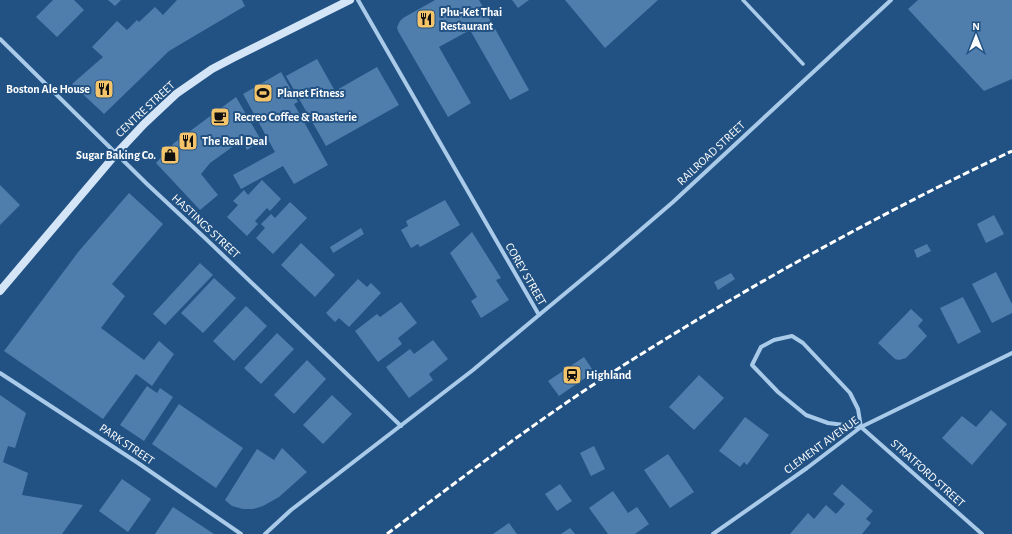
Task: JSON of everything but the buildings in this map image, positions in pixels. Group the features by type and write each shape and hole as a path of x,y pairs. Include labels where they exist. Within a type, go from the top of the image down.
{"main road":[{"name":"CENTRE STREET","path":"0,291 116,154 161,107 206,73 350,0"}],"street":[{"name":"COREY STREET","path":"265,534 291,510 473,370 539,316 358,0"},
{"path":"743,0 803,64"},
{"name":"RAILROAD STREET","path":"539,316 673,202 891,0"},
{"name":"HASTINGS STREET","path":"0,39 116,154 401,426"},
{"path":"792,336 803,343 850,393 858,409 861,427 828,424 806,415 778,392 752,365 761,347 774,340 792,336"},
{"name":"CLEMENT AVENUE","path":"713,534 807,468 861,427 1012,353"},
{"name":"PARK STREET","path":"0,373 138,463 241,534"},
{"name":"STRATFORD STREET","path":"861,427 982,534"}],"railway":[{"path":"387,534 547,416 602,379 702,317 855,230 1012,151"}],"place":[{"name":"Phu-Ket Thai Restaurant","path":"426,19"},
{"name":"Boston Ale House","path":"104,89"},
{"name":"Planet Fitness","path":"263,93"},
{"name":"Recreo Coffee & Roasterie","path":"220,117"},
{"name":"The Real Deal","path":"188,141"},
{"name":"Sugar Baking Co.","path":"170,155"},
{"name":"Highland","path":"572,375"}]}
